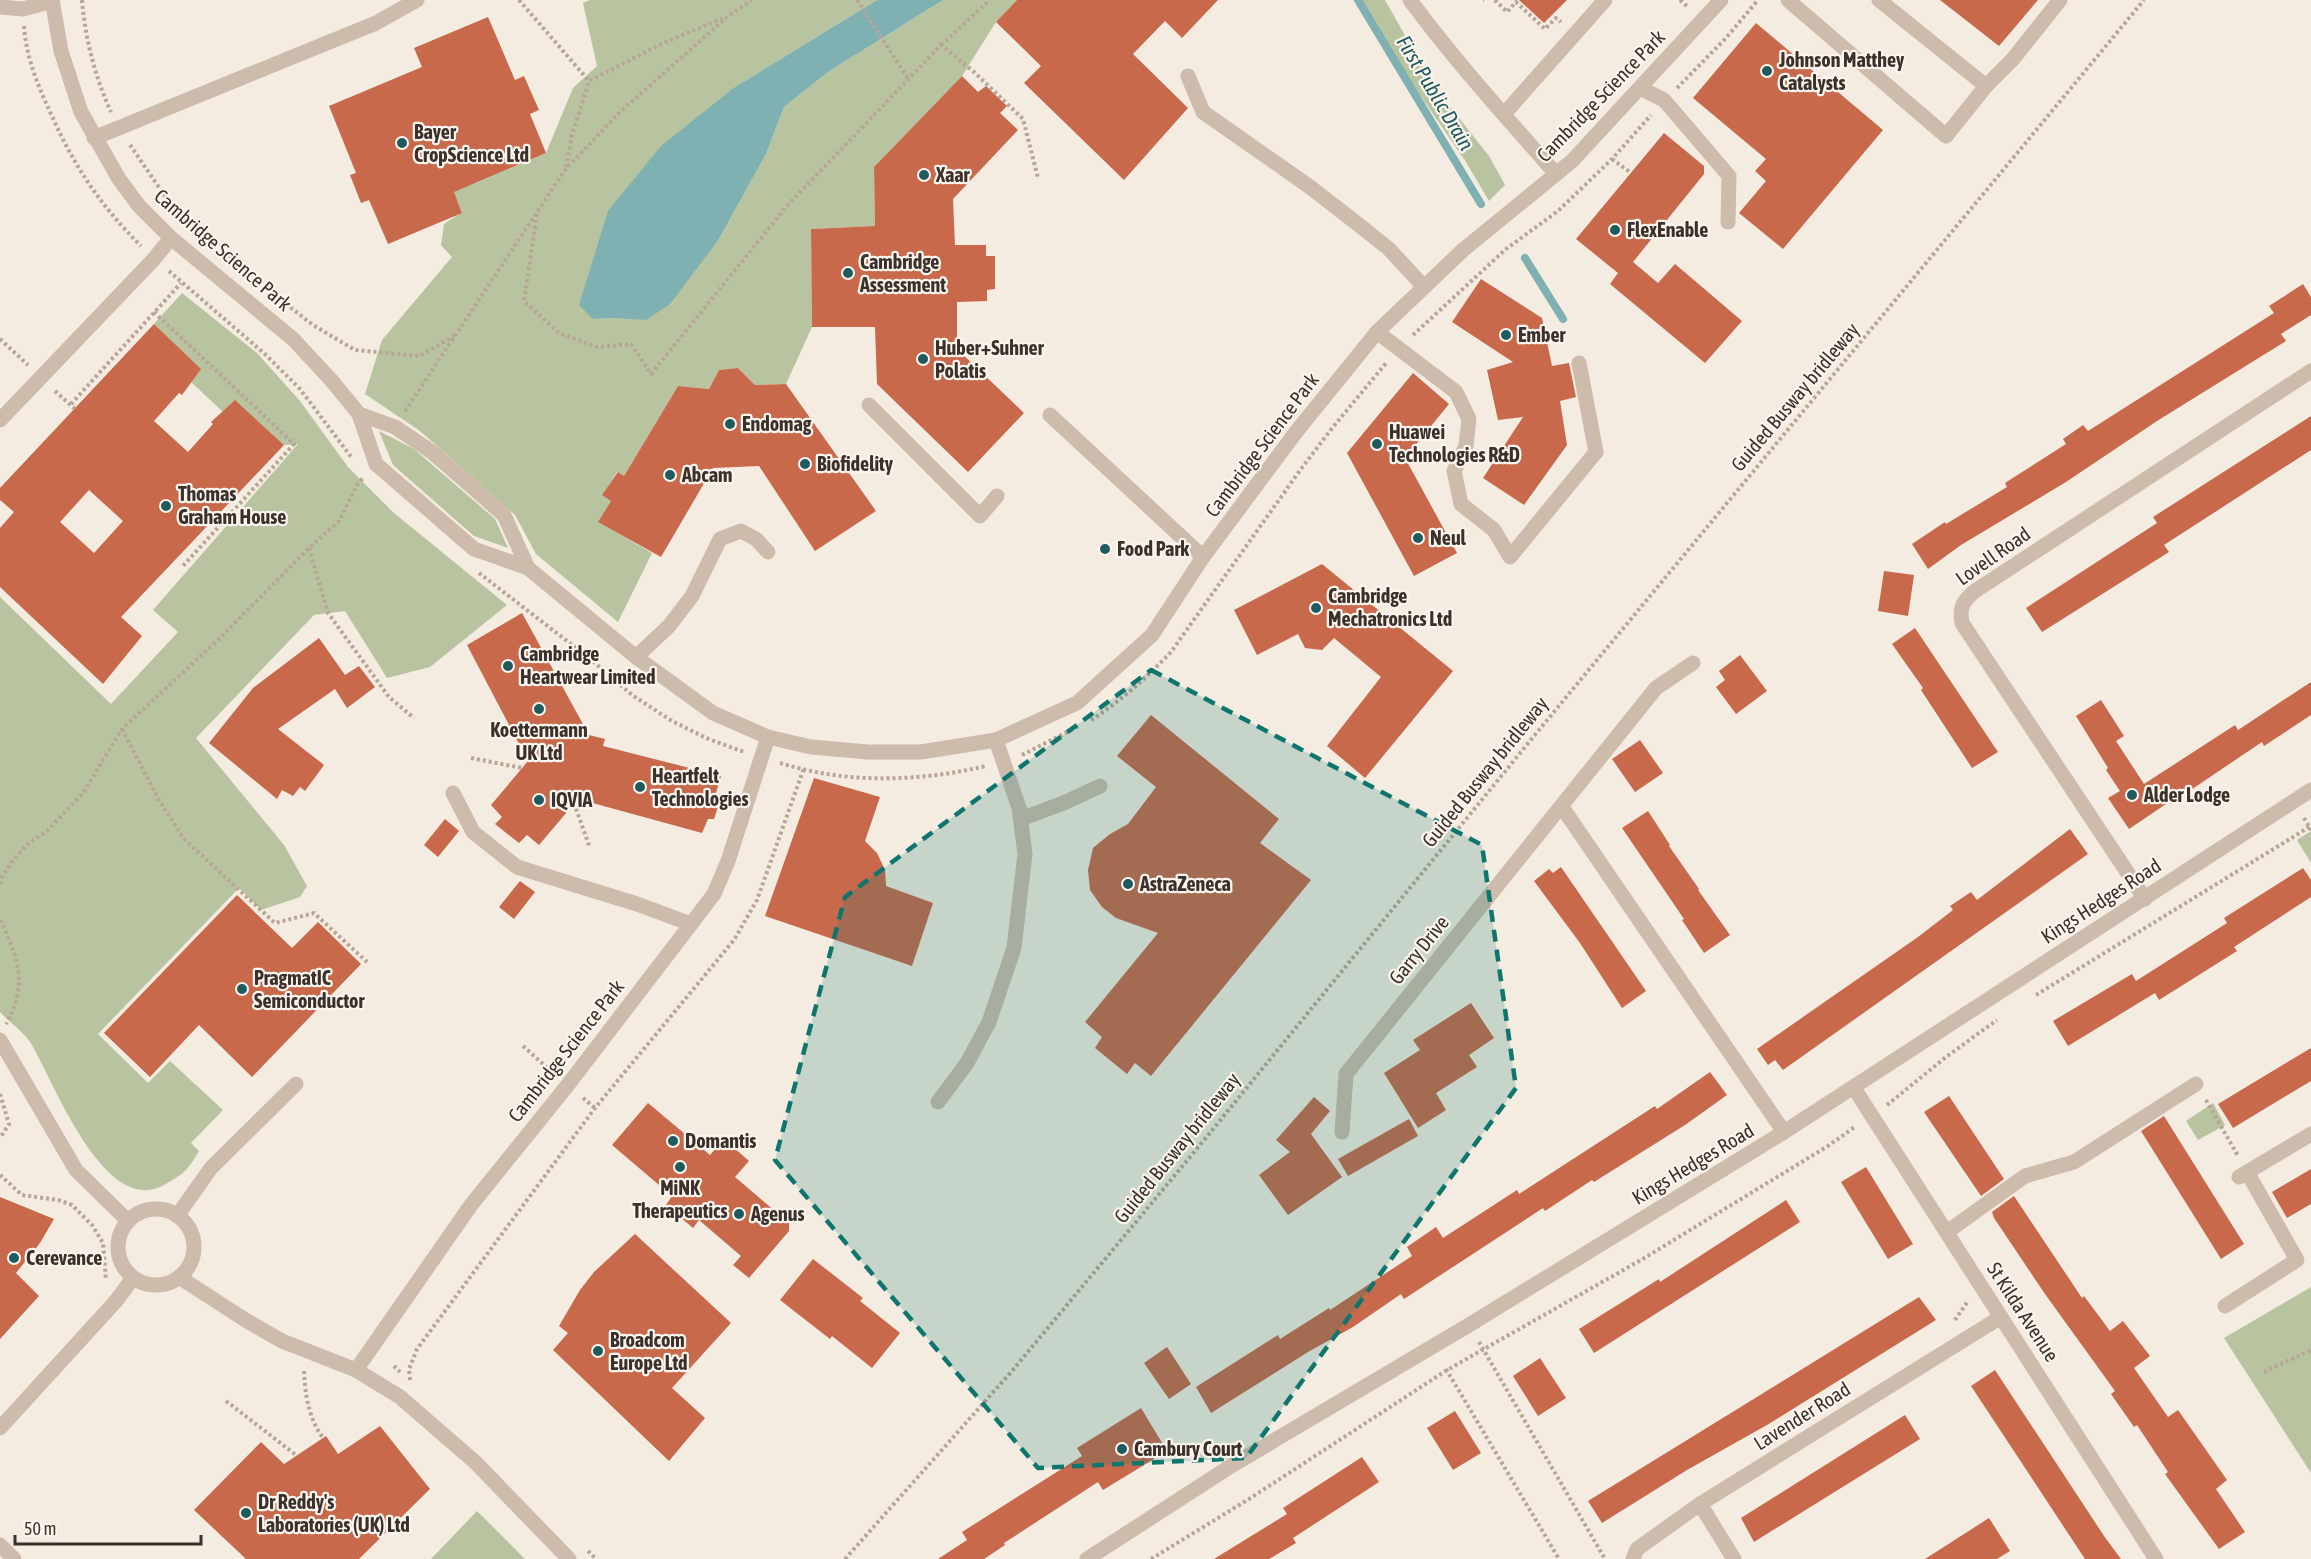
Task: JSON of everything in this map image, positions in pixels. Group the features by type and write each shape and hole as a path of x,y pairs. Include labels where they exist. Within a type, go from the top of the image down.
{"street":[{"path":"94,138 376,23 417,0"},
{"path":"1410,0 1468,75 1556,174"},
{"path":"1504,113 1605,0"},
{"name":"Cambridge Science Park","path":"52,1 61,51 81,112 119,179 139,206 171,238 293,339 359,414 376,464 474,549 528,568 636,657 713,713 768,737 811,747 868,752 921,752 996,740 1077,703 1152,635 1203,557 1296,432 1377,332 1463,250 1572,160 1721,0"},
{"path":"1788,0 1946,136 1986,86 2013,59 2060,0"},
{"path":"1879,0 1986,86"},
{"path":"0,7 23,9 52,1"},
{"path":"1188,76 1203,112 1310,187 1389,249 1424,287"},
{"path":"1640,88 1664,100 1730,176 1728,222"},
{"path":"0,420 117,299 171,238"},
{"path":"1377,332 1456,392 1469,419 1466,446 1454,471 1461,504 1494,530 1510,557 1596,452 1579,363"},
{"name":"Lovell Road","path":"2145,899 1962,623 1960,612 1962,604 1975,591 2311,371"},
{"path":"869,405 981,516 997,496"},
{"name":"Cambridge Science Park","path":"359,414 395,427 432,452 504,516 528,568"},
{"path":"1050,415 1203,557"},
{"path":"636,657 669,626 692,596 720,539 741,531 756,539 768,552"},
{"name":"Garry Drive","path":"1342,1132 1346,1074 1656,688 1693,663"},
{"name":"Cambridge Science Park","path":"356,1370 471,1205 567,1086 714,894 728,861 768,737"},
{"path":"938,1102 967,1063 989,1022 1014,948 1025,854 1019,808 996,740"},
{"path":"1021,819 1100,786"},
{"name":"Kings Hedges Road","path":"1087,1559 1231,1466 1784,1132 2311,790"},
{"path":"453,793 473,832 517,867 637,904 691,924"},
{"path":"1562,807 1784,1132"},
{"path":"2,1034 76,1170 128,1221"},
{"path":"177,1216 211,1168 296,1084"},
{"path":"1947,1232 2025,1176 2074,1162 2196,1084"},
{"name":"St Kilda Avenue","path":"1854,1088 2156,1559"},
{"path":"2225,1306 2297,1260 2243,1174 2311,1134"},
{"path":"157,1210 177,1216 186,1224 194,1246 192,1258 179,1277 169,1283 156,1286 144,1284 133,1278 122,1263 118,1245 121,1232 128,1221 146,1211 157,1210"},
{"path":"179,1277 247,1321 305,1352 356,1370 400,1397 475,1462 569,1559"},
{"path":"0,1428 116,1301 133,1278"},
{"name":"Lavender Road","path":"1633,1559 1637,1550 1700,1504 2001,1317"},
{"path":"1700,1504 1734,1559"},
{"path":"0,1545 14,1559"}],"path":[{"name":"Cambridge Science Park","path":"82,0 83,17 92,59 107,103 119,129 165,196 212,242 251,275"},
{"path":"519,0 590,81"},
{"path":"395,427 565,170 619,113 727,17 752,0"},
{"path":"857,0 909,80"},
{"path":"537,213 524,302 559,333 597,347 631,344 651,374 786,207 941,45 990,0"},
{"path":"1495,0 1507,12 1516,2 1545,29 1556,18 1566,28"},
{"name":"Guided Busway bridleway","path":"845,1559 1012,1371 1193,1154 1542,726 2144,0"},
{"path":"565,170 572,135 590,81 661,44 727,17"},
{"path":"941,45 974,72 1023,119 1038,178"},
{"path":"1612,159 1631,173"},
{"path":"71,405 182,283"},
{"name":"Cambridge Science Park","path":"276,296 313,325 355,350 419,356 457,334"},
{"path":"154,312 294,444 182,567"},
{"path":"0,884 14,859 28,844 47,831 83,793 122,729 219,639 339,521 357,484 376,464"},
{"path":"309,548 328,614 389,697 414,718"},
{"path":"122,729 159,800 184,839 275,923 314,913 367,962"},
{"path":"471,758 522,768"},
{"path":"417,1349 595,1108 734,940 757,900 803,770"},
{"path":"574,803 590,848"},
{"path":"2030,999 2311,826"},
{"path":"0,920 18,965 21,981 18,999 2,1034"},
{"path":"1151,1559 1249,1499 1447,1370 1641,1260 1828,1146 2001,1017"},
{"path":"2196,1084 2243,1174"},
{"path":"0,1094 9,1124 0,1137"},
{"path":"0,1176 22,1195 58,1200 72,1205 92,1225 103,1243 106,1284"},
{"path":"1948,1324 1959,1317 1969,1300"},
{"path":"1484,1349 1604,1558 1614,1559"},
{"path":"2264,1372 2311,1350"},
{"path":"305,1352 303,1368 307,1400 314,1426 323,1438"},
{"path":"1447,1370 1559,1559"},
{"path":"226,1401 296,1455"}],"highlighted area":[{"path":"1151,670 1482,845 1516,1088 1246,1458 1038,1468 775,1160 845,897"}],"green space":[{"path":"590,0 877,0 735,87 593,319 615,318 719,239 766,154 784,107 828,72 943,0 1017,0 996,22 962,76 874,167 875,226 811,229 812,327 786,384 755,385 738,368 719,370 709,389 678,386 624,476 617,472 603,495 611,501 599,522 652,553 618,622 536,554 515,515 420,431 365,394 382,340 452,257 441,245 444,224 462,212 449,182 471,185 546,153 573,88 597,66 583,3"},
{"path":"1360,0 1385,0 1433,85 1489,156 1505,185 1489,201 1466,162 1418,92"},
{"path":"182,293 257,353 300,401 348,467 394,513 507,605 430,667 387,678 345,611 314,615 196,738 284,845 307,886 300,897 261,910 239,888 98,1034 148,1083 170,1061 223,1110 191,1143 199,1151 185,1171 164,1185 142,1190 122,1182 102,1165 84,1142 68,1115 32,1045 0,1012 0,597 111,704 178,632 153,610 298,444 284,445 236,401 223,412 191,382 200,369 154,324"},
{"path":"379,431 414,449 495,519 508,548 474,536 393,465"},
{"path":"2311,831 2311,863 2297,840"},
{"path":"2213,1103 2225,1125 2198,1140 2186,1121"},
{"path":"2311,1287 2311,1473 2224,1338"},
{"path":"477,1511 525,1559 431,1559"}],"water":[{"path":"877,0 943,0 828,72 784,107 766,154 719,239 670,304 646,320 593,319 579,305 608,211 661,146 735,87"}],"building":[{"path":"1017,0 1218,0 1182,38 1165,21 1133,54 1188,108 1124,180 1024,83 1041,66 996,22"},
{"path":"1519,0 1567,0 1544,23"},
{"path":"1940,0 2038,0 1999,46"},
{"path":"488,17 515,80 524,76 539,110 530,114 546,153 454,192 462,213 388,244 369,200 361,203 350,175 356,173 329,106 422,67 414,48"},
{"path":"1756,23 1883,130 1783,249 1739,213 1766,181 1755,171 1766,159 1693,98"},
{"path":"962,76 978,92 986,86 1007,106 1000,113 1018,130 953,199 955,245 986,245 986,256 995,256 995,289 987,290 987,301 957,302 957,349 1024,413 968,472 877,384 875,327 812,327 811,229 875,226 874,167"},
{"path":"1664,133 1704,166 1704,174 1633,262 1658,283 1675,264 1742,321 1705,363 1610,284 1618,273 1576,239"},
{"path":"1481,279 1542,318 1552,366 1569,363 1576,397 1560,401 1567,445 1524,505 1483,478 1523,417 1498,420 1487,370 1513,362 1452,322"},
{"path":"2303,284 2311,297 2311,315 2281,334 2286,341 2157,421 2066,482 1961,545 1928,569 1912,544 1945,522 1946,524 2007,487 2005,483 2066,444 2063,439 2083,425 2088,431 2274,313 2269,306"},
{"name":"Thomas Graham House","path":"154,324 201,369 182,395 179,393 154,421 188,452 213,424 211,422 235,400 284,445 121,617 142,636 103,684 0,587 0,528 14,512 0,500 0,488","holes":["89,490 123,521 94,553 60,522"]},
{"path":"738,368 755,385 786,384 876,511 815,551 759,466 713,468 661,557 598,522 611,501 602,495 618,472 624,476 678,386 709,389 719,370"},
{"path":"1413,373 1449,404 1405,458 1457,553 1414,576 1347,453"},
{"path":"2311,416 2311,450 2164,545 2169,552 2042,632 2026,608 2157,523 2153,517"},
{"path":"1322,564 1453,671 1365,778 1327,746 1381,677 1334,638 1322,650 1305,648 1298,634 1257,655 1234,610"},
{"path":"1884,571 1914,575 1908,616 1878,611"},
{"path":"522,613 589,735 605,739 603,746 721,776 716,793 722,795 714,819 708,819 702,833 578,799 539,845 527,835 519,843 495,824 502,817 491,805 528,761 467,645"},
{"path":"1915,628 1998,752 1972,768 1921,690 1923,688 1892,644"},
{"path":"319,638 345,675 359,666 375,687 347,708 335,689 278,729 324,765 305,791 300,787 293,796 282,790 277,799 209,743 253,688"},
{"path":"1740,655 1767,691 1736,714 1716,687 1725,680 1719,671"},
{"path":"2311,682 2311,715 2264,746 2262,742 2129,829 2108,798 2120,791 2076,716 2101,700 2124,736 2116,741 2144,784 2235,725 2238,730"},
{"path":"1151,715 1279,819 1260,843 1311,880 1151,1076 1135,1063 1127,1074 1095,1048 1102,1037 1085,1022 1158,933 1116,918 1102,907 1090,890 1088,870 1093,848 1110,834 1128,824 1156,787 1117,756"},
{"path":"1640,740 1663,773 1635,792 1612,759"},
{"path":"814,778 880,797 865,841 877,853 885,870 886,886 933,903 912,966 765,916"},
{"path":"1648,811 1698,890 1730,935 1704,953 1682,920 1684,919 1622,828"},
{"path":"445,819 459,831 438,857 424,845"},
{"path":"2070,829 2088,854 1783,1070 1775,1060 1768,1065 1757,1049 1918,937 1953,910 1950,906 1971,892 1977,900"},
{"path":"1561,867 1646,991 1622,1008 1580,943 1534,881 1549,869 1553,873"},
{"path":"2303,868 2311,880 2311,897 2234,947 2237,951 2159,1000 2155,993 2068,1046 2053,1021 2132,974 2136,981 2227,923 2224,918"},
{"path":"520,881 535,892 514,919 499,907"},
{"name":"PragmatIC Semiconductor","path":"237,895 292,948 318,922 361,964 252,1077 199,1025 150,1077 104,1033"},
{"path":"1471,1003 1494,1038 1469,1055 1477,1067 1436,1093 1446,1110 1418,1128 1384,1073 1420,1050 1413,1040"},
{"path":"2311,1048 2311,1081 2233,1128 2218,1104"},
{"path":"1710,1072 1727,1095 1685,1125 1594,1182 1592,1180 1545,1211 1543,1208 1404,1299 1401,1294 1353,1327 1308,1352 1211,1413 1196,1387 1278,1335 1280,1339 1329,1308 1330,1310 1412,1256 1407,1247 1436,1227 1443,1238 1517,1190 1519,1194 1655,1106 1657,1109"},
{"path":"1949,1096 2004,1179 1981,1196 1924,1112"},
{"path":"1314,1097 1330,1111 1311,1134 1342,1177 1288,1215 1259,1175 1290,1152 1276,1140"},
{"path":"648,1103 710,1155 724,1139 749,1161 735,1177 789,1223 789,1231 749,1278 733,1265 741,1256 699,1220 693,1228 666,1205 672,1196 612,1145"},
{"path":"2164,1116 2244,1244 2221,1259 2141,1131"},
{"path":"1409,1119 1418,1136 1348,1176 1338,1159"},
{"path":"1866,1167 1913,1244 1888,1259 1841,1182"},
{"path":"2311,1169 2311,1204 2287,1218 2272,1192"},
{"path":"2014,1196 2082,1298 2084,1296 2110,1331 2123,1321 2150,1356 2134,1368 2168,1417 2178,1410 2227,1480 2216,1489 2245,1532 2219,1549 2165,1474 2168,1472 2137,1425 2134,1427 2111,1394 2115,1391 1994,1218 1992,1212"},
{"name":"Cerevance","path":"0,1197 54,1219 40,1243 16,1273 39,1296 0,1339"},
{"path":"1786,1200 1800,1222 1594,1353 1579,1329 1659,1279 1660,1282"},
{"path":"635,1234 731,1323 672,1388 705,1418 669,1461 553,1350 568,1333 559,1326 580,1290 594,1272"},
{"path":"813,1259 863,1298 860,1301 900,1333 872,1368 832,1336 830,1339 780,1300"},
{"path":"1919,1297 1936,1320 1767,1425 1687,1470 1602,1523 1588,1501"},
{"path":"1167,1347 1191,1384 1169,1399 1144,1363"},
{"path":"1540,1358 1566,1398 1538,1416 1513,1376"},
{"path":"1995,1370 2121,1559 2085,1559 1971,1386"},
{"path":"1141,1408 1167,1451 1103,1490 1098,1482 1004,1543 1005,1545 984,1559 938,1559 967,1540 962,1532 1082,1456 1077,1448"},
{"path":"1455,1411 1481,1453 1453,1470 1427,1428"},
{"path":"1905,1415 1920,1439 1754,1542 1741,1518"},
{"path":"380,1426 430,1489 359,1559 246,1559 194,1510 261,1442 284,1464 326,1436 338,1454"},
{"path":"1362,1457 1379,1482 1293,1538 1296,1543 1269,1559 1214,1559 1287,1514 1283,1508"},
{"path":"1989,1518 2010,1551 1997,1559 1925,1559"}],"waterway":[{"name":"First Public Drain","path":"1358,0 1481,204"},
{"path":"1525,258 1563,319"}],"place":[{"name":"Johnson Matthey Catalysts","path":"1767,71"},
{"name":"Bayer CropScience Ltd","path":"402,143"},
{"name":"Xaar","path":"924,175"},
{"name":"FlexEnable","path":"1615,230"},
{"name":"Cambridge Assessment","path":"848,273"},
{"name":"Ember","path":"1506,335"},
{"name":"Huber+Suhner Polatis","path":"923,359"},
{"name":"Endomag","path":"730,424"},
{"name":"Huawei Technologies R&D","path":"1377,444"},
{"name":"Biofidelity","path":"805,464"},
{"name":"Abcam","path":"670,475"},
{"name":"Thomas Graham House","path":"166,506"},
{"name":"Neul","path":"1418,538"},
{"name":"Food Park","path":"1105,549"},
{"name":"Cambridge Mechatronics Ltd","path":"1316,608"},
{"name":"Cambridge Heartwear Limited","path":"508,666"},
{"name":"Koettermann UK Ltd","path":"539,709"},
{"name":"Heartfelt Technologies","path":"640,787"},
{"name":"Alder Lodge","path":"2132,795"},
{"name":"IQVIA","path":"539,800"},
{"name":"AstraZeneca","path":"1128,884"},
{"name":"PragmatIC Semiconductor","path":"242,989"},
{"name":"Domantis","path":"673,1141"},
{"name":"MiNK Therapeutics","path":"680,1167"},
{"name":"Agenus","path":"739,1214"},
{"name":"Cerevance","path":"14,1258"},
{"name":"Broadcom Europe Ltd","path":"598,1351"},
{"name":"Cambury Court","path":"1122,1449"},
{"name":"Dr Reddy's Laboratories (UK) Ltd","path":"246,1513"}]}
